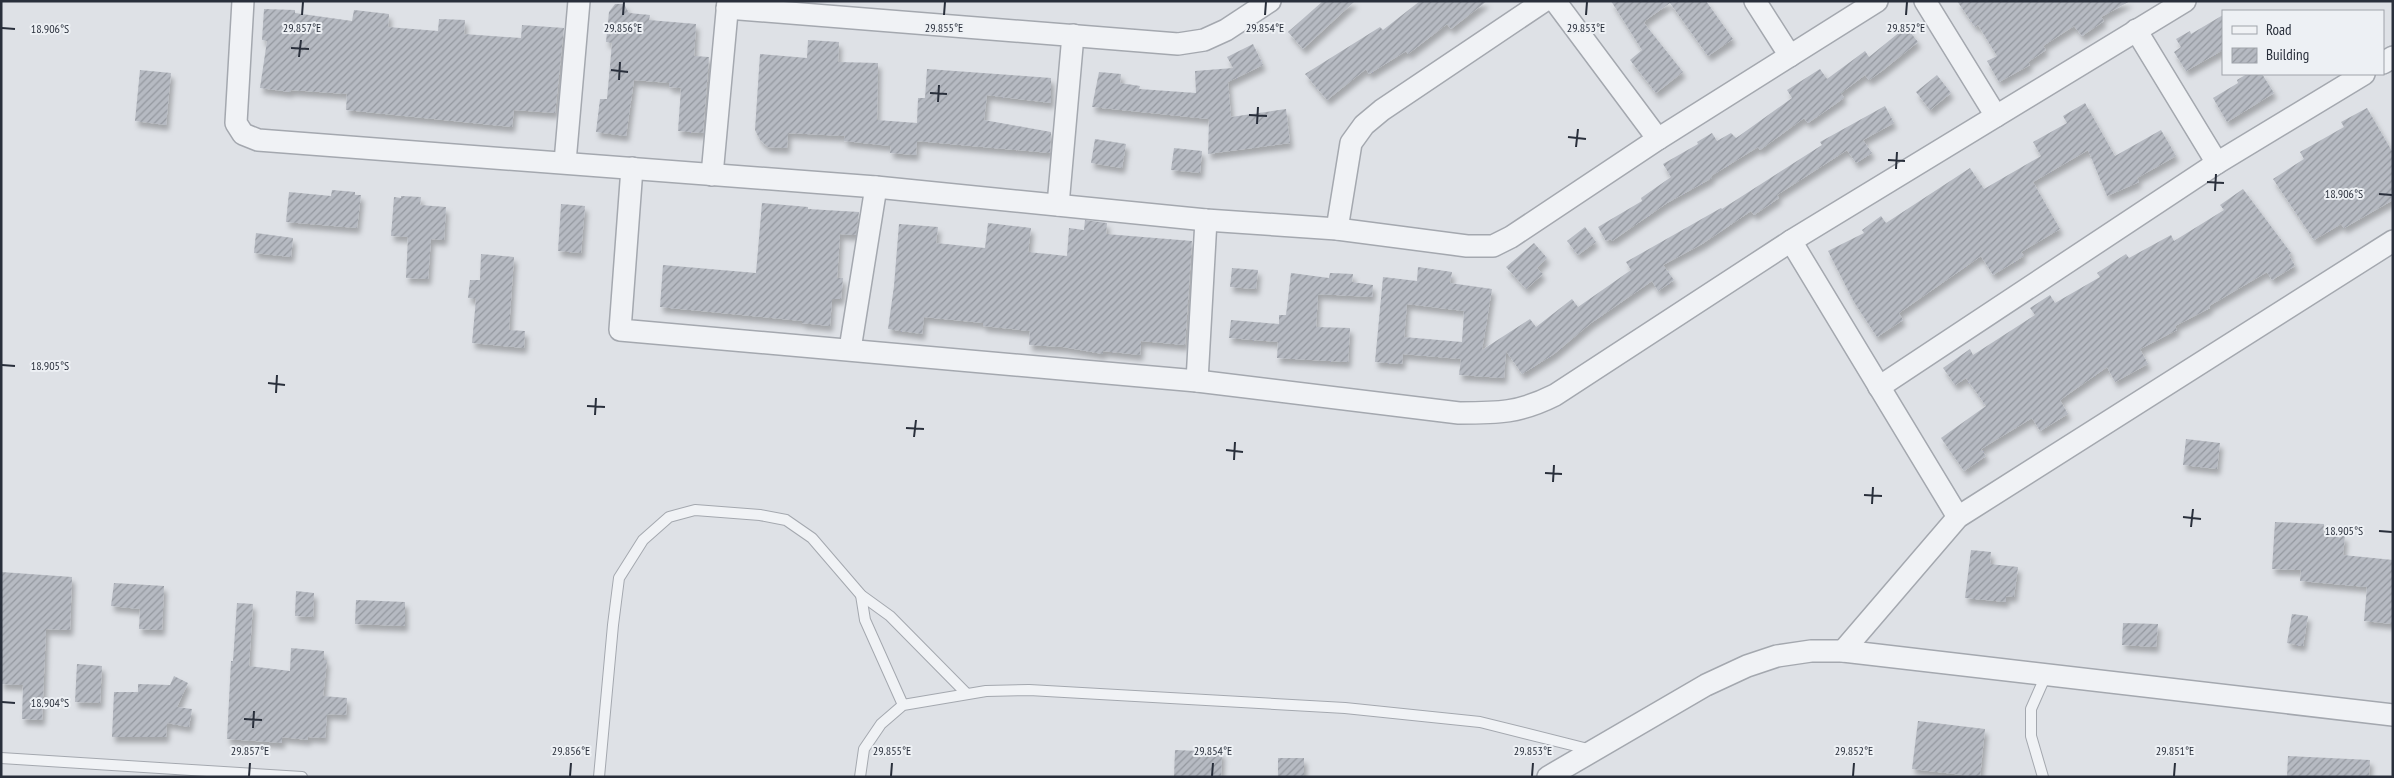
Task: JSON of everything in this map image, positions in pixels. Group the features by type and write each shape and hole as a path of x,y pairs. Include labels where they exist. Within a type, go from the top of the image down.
{"street":[{"path":"243,1 236,123 243,134 258,140 876,187 1206,220 1337,229 1467,246 1493,246 1511,237 1658,138 1877,1"},
{"path":"566,162 579,1"},
{"path":"712,175 728,5 1178,44 1204,40 1226,30 1270,1"},
{"path":"1337,229 1350,143 1364,125 1382,110 1544,1"},
{"path":"1555,1 1658,138"},
{"path":"1754,1 1790,56"},
{"path":"1925,1 1996,116"},
{"path":"632,168 620,330 1197,381 1459,412 1502,413 1532,407 1555,395 1791,241 2185,1"},
{"path":"2136,30 2217,163"},
{"path":"1058,205 1073,35"},
{"path":"1879,387 2217,163 2362,75"},
{"path":"850,349 876,187"},
{"path":"1197,381 1206,220"},
{"path":"1791,241 1958,517"},
{"path":"1843,651 1958,517 2393,241"},
{"path":"1548,777 1706,685 1747,666 1777,656 1811,651 1843,651 2393,715"}],"lane":[{"path":"599,777 619,578 643,540 669,517 695,510 760,515 786,520 812,538 861,594 890,616 967,694"},
{"path":"861,594 865,620 904,705"},
{"path":"2043,777 2031,736 2031,709 2046,675"},
{"path":"860,777 864,750 881,724 904,705 967,694 1029,690 1345,708 1480,722 1596,750"},
{"path":"1,758 302,777"}],"building":[{"path":"1323,1 1355,1 1303,49 1288,32"},
{"path":"1420,1 1487,1 1451,29 1447,24 1408,54 1406,51 1369,74 1366,69 1327,100 1305,74 1380,27 1383,30"},
{"path":"1611,1 1706,1 1733,39 1708,56 1670,3 1644,23 1683,72 1656,93 1630,60 1642,50"},
{"path":"1957,1 2130,1 2101,17 2104,21 2082,36 2074,26 2043,46 2046,50 2028,62 2030,65 1999,82 1987,61 1997,56 1978,25 1975,27"},
{"path":"615,4 624,4 629,13 650,15 649,20 696,24 694,56 709,57 703,133 678,131 681,88 669,87 669,83 634,80 626,136 596,132 600,99 607,99 612,43 606,42 609,12"},
{"path":"264,9 295,10 295,13 352,21 354,10 389,14 388,27 438,31 439,19 465,20 464,34 521,38 522,25 564,28 555,113 514,110 512,127 346,110 347,94 291,90 290,92 260,88 267,41 262,40"},
{"path":"2222,16 2222,51 2186,71 2174,52 2181,47 2176,39 2190,31 2191,34"},
{"path":"1906,27 1918,42 1882,71 1869,80 1865,75 1841,93 1844,98 1808,123 1804,118 1760,150 1758,147 1711,176 1712,178 1667,203 1612,241 1611,239 1606,241 1598,227 1642,201 1641,198 1671,177 1663,164 1698,144 1697,142 1712,133 1717,141 1731,133 1736,138 1792,98 1787,90 1820,69 1827,79 1865,51 1869,57"},
{"path":"808,40 839,42 838,62 878,63 877,120 917,123 918,98 925,98 927,69 1051,78 1051,103 987,95 984,120 1051,132 1050,153 917,141 916,155 890,153 891,146 844,141 845,136 788,133 787,148 768,147 760,140 755,130 760,54 807,58"},
{"path":"1253,44 1263,65 1228,82 1231,117 1286,109 1290,143 1208,154 1209,119 1092,107 1099,72 1121,74 1120,83 1140,86 1139,89 1196,93 1195,71 1233,68 1227,57"},
{"path":"140,70 171,73 166,125 135,121"},
{"path":"1937,75 1951,93 1930,110 1916,92"},
{"path":"2245,75 2263,75 2274,93 2227,122 2213,98 2238,83 2237,80"},
{"path":"2085,103 2115,156 2161,130 2176,156 2137,178 2139,182 2107,196 2088,150 2033,182 2060,229 2021,252 2024,256 1993,275 1981,256 1899,313 1903,320 1877,337 1854,302 1828,251 1864,233 1862,230 1881,216 1886,223 1970,168 1984,189 2041,156 2033,142 2067,123 2063,116"},
{"path":"1885,106 1894,123 1863,140 1872,153 1856,163 1847,150 1777,195 1779,198 1754,215 1751,211 1702,244 1663,265 1674,280 1658,291 1652,281 1591,323 1554,354 1522,374 1506,351 1504,378 1459,375 1461,359 1403,354 1402,364 1375,362 1383,277 1417,281 1418,267 1452,272 1450,283 1492,289 1482,350 1530,319 1536,327 1572,299 1578,307 1631,270 1626,262 1722,209 1822,145 1820,142","holes":["1407,304 1464,311 1462,342 1404,337"]},
{"path":"2367,108 2393,153 2393,200 2344,228 2341,224 2314,240 2273,179 2304,159 2300,152 2344,127 2341,122"},
{"path":"1095,139 1126,144 1122,168 1091,163"},
{"path":"1174,148 1202,151 1200,173 1171,170"},
{"path":"2243,189 2291,253 2289,255 2295,266 2272,280 2267,272 2209,306 2210,308 2175,326 2177,330 2140,349 2148,364 2115,382 2107,367 2060,400 2068,414 2040,431 2032,418 1981,449 1986,456 1964,471 1941,438 1986,406 1966,378 1955,385 1943,368 1970,349 1973,355 2035,315 2030,308 2050,295 2055,303 2100,277 2097,273 2126,254 2129,258 2171,235 2174,241 2224,210 2220,205"},
{"path":"332,190 355,192 355,195 361,195 357,228 286,222 289,192 331,196"},
{"path":"401,196 421,197 420,205 446,207 444,240 431,239 428,279 406,278 408,237 391,236 394,197 401,198"},
{"path":"762,203 808,207 808,209 859,212 856,235 840,234 837,278 843,278 841,299 832,299 830,326 802,323 802,321 660,307 663,265 756,273"},
{"path":"561,204 585,206 581,253 558,251"},
{"path":"1085,220 1107,223 1106,234 1192,241 1185,345 1141,341 1140,355 1103,351 1103,354 1063,347 1029,345 1030,331 983,326 983,323 924,317 922,334 888,329 899,224 938,227 936,243 985,248 988,223 1031,228 1028,252 1067,256 1069,228 1084,230"},
{"path":"1585,227 1596,242 1578,255 1567,241"},
{"path":"256,233 293,238 291,257 254,253"},
{"path":"1534,243 1547,258 1537,268 1543,274 1526,289 1506,267"},
{"path":"481,254 514,257 509,330 525,331 524,348 472,343 476,299 468,298 470,280 480,280"},
{"path":"1232,268 1258,270 1256,289 1230,287"},
{"path":"1291,273 1329,278 1330,273 1353,274 1352,282 1373,285 1372,297 1318,294 1316,327 1350,328 1348,362 1277,358 1278,342 1229,338 1231,320 1279,324 1279,315 1286,315"},
{"path":"2186,439 2220,443 2217,469 2183,465"},
{"path":"2275,522 2324,524 2323,534 2345,536 2343,555 2393,560 2393,624 2364,621 2367,587 2300,581 2301,570 2272,569"},
{"path":"1971,550 1991,552 1990,564 2018,567 2014,597 2006,596 2006,602 1965,598"},
{"path":"1,572 72,577 70,630 46,629 42,720 22,719 23,685 1,684"},
{"path":"114,583 164,586 162,630 139,629 140,609 111,606"},
{"path":"296,591 314,593 313,617 295,616"},
{"path":"356,600 405,602 405,626 355,624"},
{"path":"237,603 253,604 249,666 290,671 291,648 324,651 324,660 327,660 323,696 347,698 346,715 327,714 325,738 308,737 308,740 282,737 282,743 227,739 231,661 233,661"},
{"path":"2292,614 2308,616 2303,646 2287,643"},
{"path":"2123,623 2158,624 2156,647 2122,645"},
{"path":"77,664 102,666 100,703 75,702"},
{"path":"174,676 188,683 177,707 192,709 189,727 167,723 166,737 112,737 114,692 138,692 138,684 170,685"},
{"path":"1918,721 1985,729 1980,777 1912,769"},
{"path":"1175,750 1222,752 1221,777 1174,777"},
{"path":"2288,756 2370,760 2369,777 2287,777"},
{"path":"1278,758 1304,758 1304,777 1278,777"}]}
